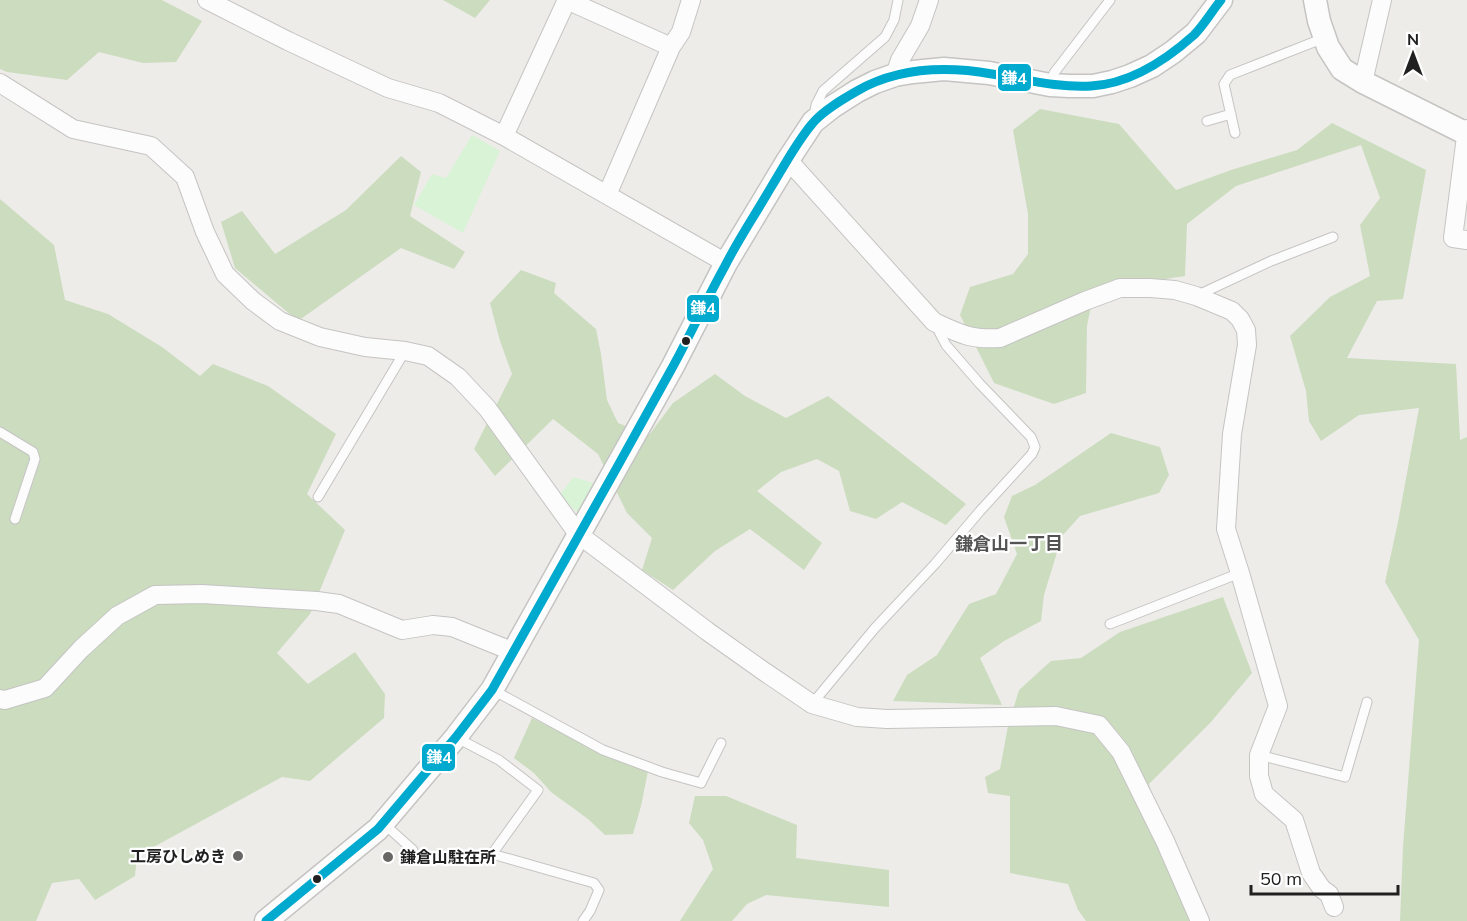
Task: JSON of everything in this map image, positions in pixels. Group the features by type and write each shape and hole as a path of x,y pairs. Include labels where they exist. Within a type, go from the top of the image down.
{"street":[{"path":"207,0 388,88 439,103 504,136 726,263"},
{"path":"607,195 671,47 681,32 691,0"},
{"path":"895,75 900,60 920,26 929,0"},
{"path":"267,921 383,824 492,690 650,408 726,263 813,122 857,91 895,75 944,69 989,73 1050,85 1093,86 1130,76 1152,66 1196,33 1221,0"},
{"path":"1315,0 1328,47 1341,69 1467,132 1453,238 1467,240"},
{"path":"1363,82 1382,0"},
{"path":"504,136 564,4 569,1 671,47"},
{"path":"0,83 73,129 151,146 185,177 205,232 225,274 253,301 280,321 320,337 365,347 428,356 458,377 487,408 578,534 716,637 812,704 867,718 1056,716 1099,725 1121,752 1165,841 1200,921"},
{"path":"788,160 934,322 965,336 1000,338 1120,288 1175,290 1232,311 1240,319 1246,330 1247,345 1232,434 1226,530 1278,706 1259,755 1260,776 1264,794 1294,820 1311,873 1322,889 1329,894 1334,907"},
{"path":"0,699 45,688 81,649 117,616 155,595 202,594 339,604 402,630 433,625 452,627 514,652"}],"lane":[{"path":"813,122 816,105 823,91 885,37 894,20 898,0"},
{"path":"1050,85 1054,73 1110,0"},
{"path":"1235,134 1224,84 1230,75 1325,38"},
{"path":"1207,121 1231,114"},
{"path":"1196,296 1271,261 1333,237"},
{"path":"812,704 875,628 1032,454 1035,447 1031,437 946,345 934,322"},
{"path":"318,497 405,351"},
{"path":"0,432 33,452 35,459 15,519"},
{"path":"1110,624 1240,573"},
{"path":"492,690 603,750 662,772 701,783 721,743"},
{"path":"1259,755 1345,777 1367,702"},
{"path":"456,737 499,760 538,790 492,854 594,883 599,891 583,921"},
{"path":"383,824 413,850"}],"green space":[{"path":"0,0 162,0 202,21 176,62 143,63 99,52 67,80 7,72 0,69"},
{"path":"443,0 490,0 475,18"},
{"path":"1040,109 1119,124 1176,190 1297,150 1332,123 1426,170 1403,299 1377,301 1347,358 1456,364 1460,440 1467,437 1467,921 1400,921 1403,847 1419,640 1385,582 1419,408 1359,415 1321,441 1309,421 1306,391 1290,336 1330,297 1370,276 1360,225 1380,198 1361,145 1236,186 1187,224 1185,276 1105,288 1090,311 1087,326 1086,393 1054,404 994,383 960,315 970,287 1013,274 1028,254 1028,214 1013,130"},
{"path":"472,135 500,151 463,233 414,205 432,174 446,178"},
{"path":"401,156 421,172 410,216 465,252 454,269 401,248 298,321 235,268 221,222 242,211 275,254 346,210"},
{"path":"0,199 54,245 65,300 108,314 162,347 200,376 213,364 268,386 336,434 307,494 345,530 310,614 277,653 308,684 355,652 385,694 384,718 310,781 282,777 137,856 135,876 95,900 79,879 52,883 36,921 0,921"},
{"path":"521,270 556,283 554,293 596,329 607,400 618,423 649,435 673,403 715,374 745,396 786,418 828,396 966,504 946,525 902,502 876,519 850,511 839,471 817,459 781,472 757,491 822,543 804,570 750,529 715,551 673,590 642,570 652,538 627,513 598,454 553,419 495,476 474,449 512,374 490,303"},
{"path":"1111,433 1160,447 1169,475 1159,493 1080,516 1062,536 1044,595 1041,621 1004,641 980,658 1002,705 893,701 907,675 937,655 969,604 996,594 1017,554 1004,517 1012,496 1035,485"},
{"path":"573,477 597,484 578,513 559,496"},
{"path":"1223,597 1252,673 1211,722 1149,784 1189,921 1086,921 1078,910 1068,884 1010,873 1010,796 988,793 985,777 1000,769 1008,726 1019,690 1051,661 1081,658 1120,632"},
{"path":"532,718 601,753 648,771 633,834 605,835 588,819 551,792 534,773 514,758"},
{"path":"695,796 726,796 797,825 796,858 889,870 889,907 766,895 747,904 732,921 680,921 713,869 703,840 689,823"}],"transit line":[{"name":"鎌4","path":"266,921 378,829 456,737 492,690 671,370 735,247 795,147 816,119 839,102 872,83 905,73 940,70 975,71 1066,86 1091,86 1119,81 1159,62 1183,44 1198,31 1221,0"}],"place":[{"name":"工房ひしめき","path":"238,856"},
{"name":"鎌倉山駐在所","path":"388,857"}],"district":[{"name":"鎌倉山一丁目","path":"1009,543"}]}
